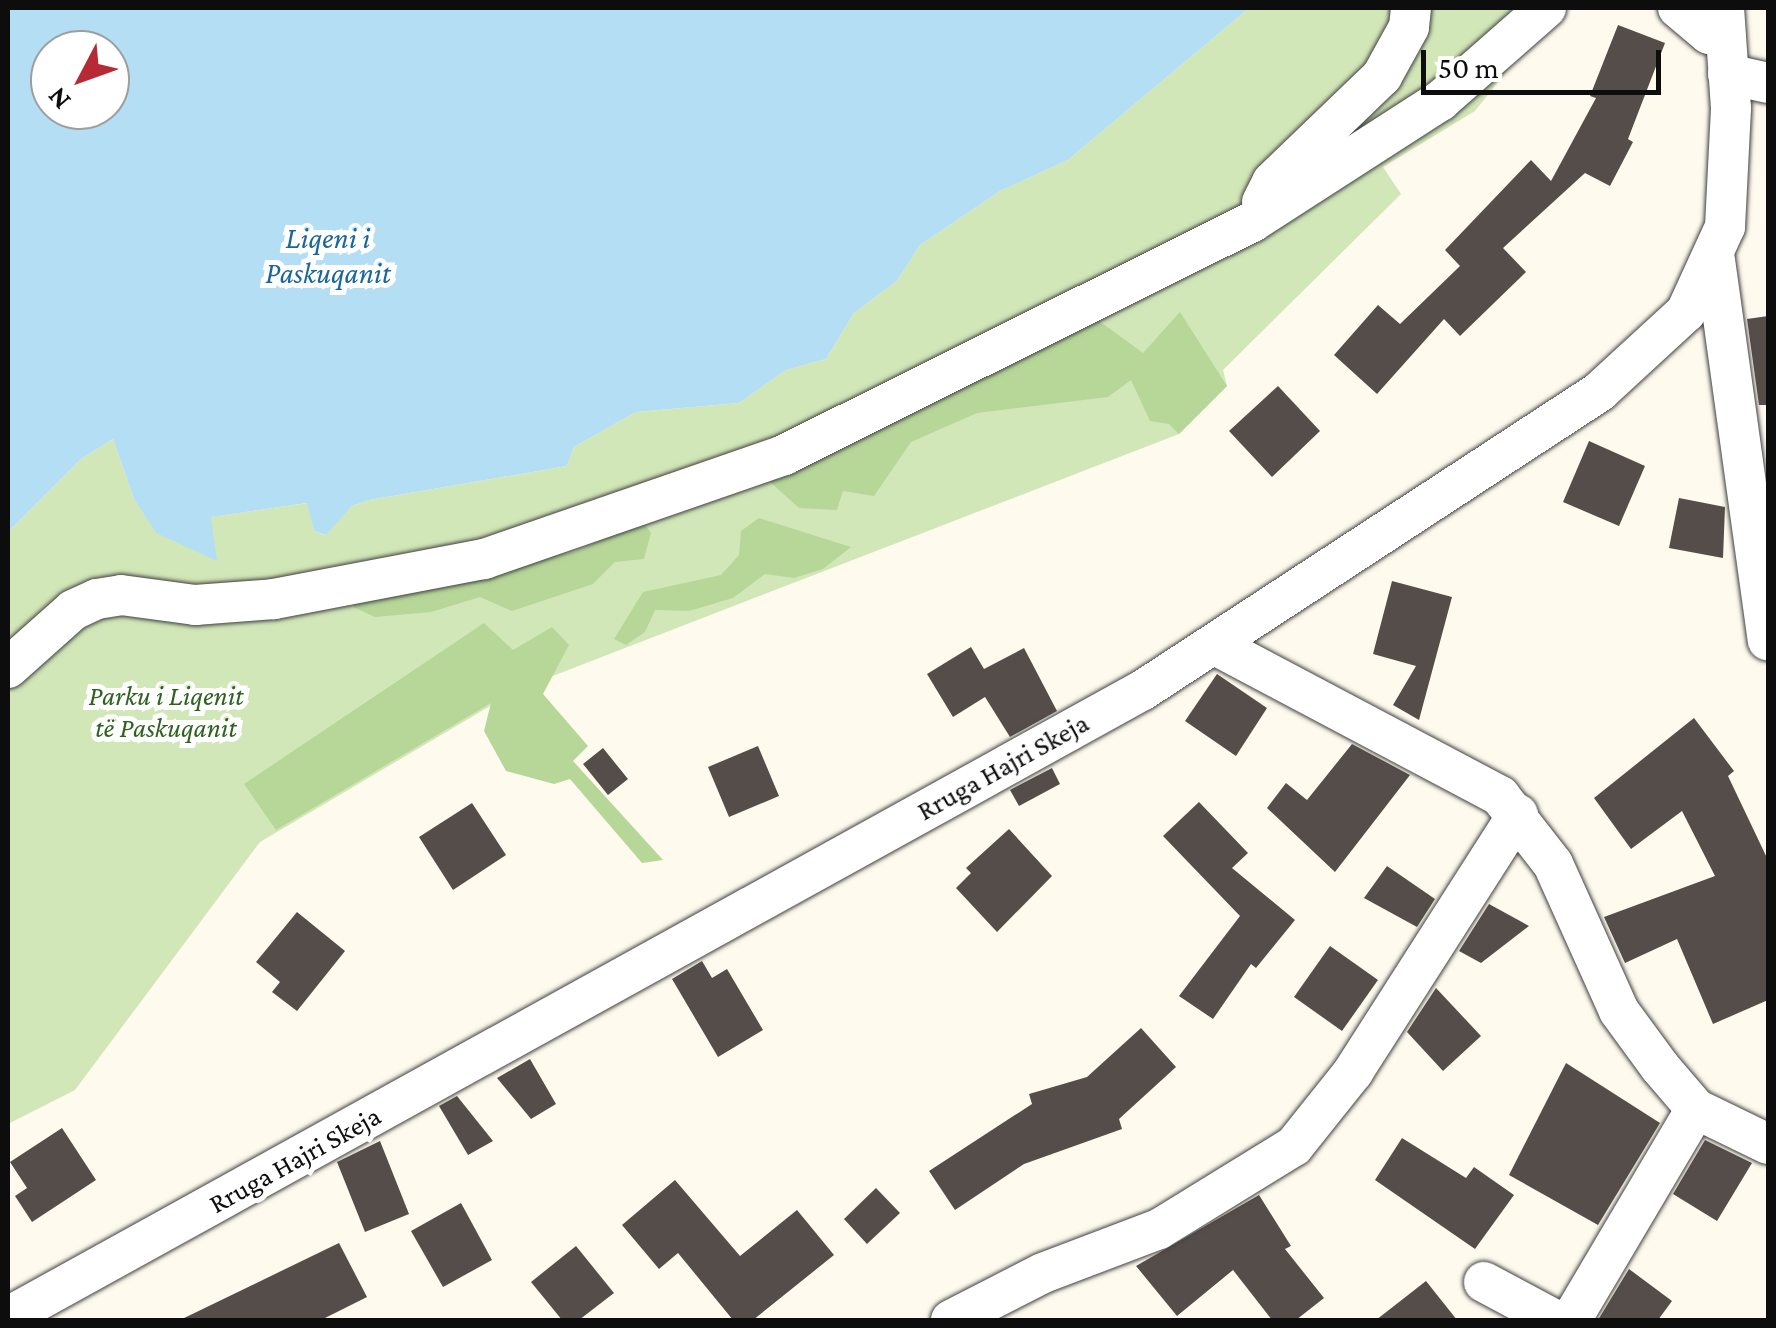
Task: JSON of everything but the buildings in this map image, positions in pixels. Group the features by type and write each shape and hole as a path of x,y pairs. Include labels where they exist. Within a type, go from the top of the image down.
{"street":[{"path":"1252,222 1272,182 1382,76 1408,28 1410,8"},
{"path":"8,668 73,610 96,599 121,595 196,605 274,599 484,559 728,475 831,434 1252,222 1440,100 1546,8"},
{"path":"1710,29 1768,83"},
{"name":"Rruga Hajri Skeja","path":"8,1317 1217,646 1599,392 1686,312 1714,260 1726,227 1710,29"},
{"path":"1714,260 1768,640"},
{"path":"1217,646 1462,774 1518,814 1554,864 1620,1011 1696,1109 1768,1144"},
{"path":"951,1320 1044,1273 1160,1229 1294,1146 1353,1072 1518,814"},
{"path":"1571,1320 1696,1109"},
{"path":"1484,1282 1555,1320"}],"green space":[{"name":"Parku i Liqenit të Paskuqanit","path":"1249,8 1557,8 1475,111 1383,167 1401,194 1223,370 1227,386 1179,434 519,689 260,842 75,1090 8,1124 8,532 81,459 113,439 134,499 156,532 216,560 210,517 308,503 314,531 325,535 352,506 369,500 567,466 574,447 636,412 739,403 786,370 826,359 854,313 897,281 920,245 1000,191 1068,160"},
{"path":"1180,312 1227,386 1179,434 1169,424 1150,421 1131,380 1108,397 977,413 911,442 874,496 843,491 837,510 799,508 770,482 1095,318 1143,353"},
{"path":"759,518 851,547 823,569 794,578 765,574 733,598 689,611 655,610 645,632 626,645 614,639 643,592 721,575 739,555 741,531"},
{"path":"643,522 651,533 644,559 615,562 593,584 512,611 480,597 431,612 375,617 353,607 360,595 574,552"},
{"path":"484,623 513,650 552,627 569,645 543,694 588,746 573,761 663,860 642,863 570,779 554,784 506,771 484,731 491,703 276,830 244,784"}],"water":[{"name":"Liqeni i Paskuqanit","path":"8,8 1249,8 1068,160 1000,191 920,245 897,281 854,313 826,359 786,370 739,403 636,412 574,447 567,466 369,500 352,506 326,535 314,531 307,503 211,517 217,561 156,533 134,499 113,439 81,459 8,532"}]}
